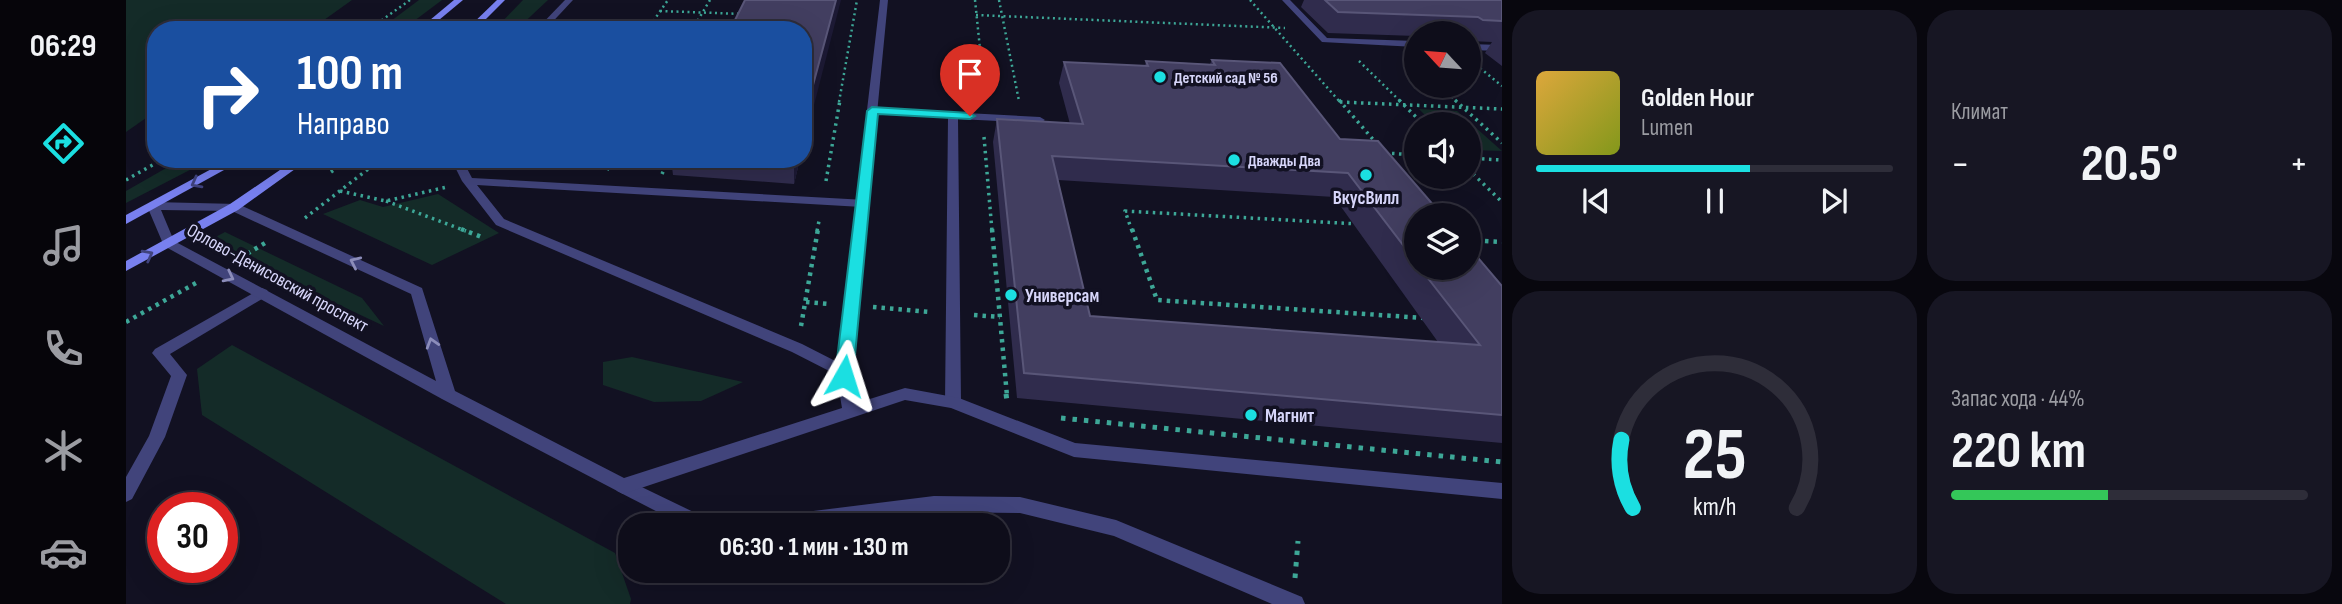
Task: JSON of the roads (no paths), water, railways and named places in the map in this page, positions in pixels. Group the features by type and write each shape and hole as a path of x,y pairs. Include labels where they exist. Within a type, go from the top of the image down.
{"main road":[{"path":"433,21 460,0"},
{"path":"480,21 502,1"},
{"path":"126,220 223,168"},
{"path":"126,267 233,207 291,168"}],"street":[{"path":"549,21 569,0"},
{"path":"850,410 844,372 884,0"},
{"path":"1286,0 1325,40 1404,44"},
{"path":"1481,47 1502,48"},
{"path":"872,111 1040,120"},
{"path":"953,115 953,402"},
{"path":"461,168 500,222 797,348 844,372"},
{"path":"468,181 862,203"},
{"name":"Орлово-Денисовский проспект","path":"447,395 417,290 233,207 153,206 169,243 447,395 677,513"},
{"path":"126,494 157,437 179,374 160,353 262,293"},
{"path":"624,486 905,394 953,402 1074,450 1502,491"},
{"path":"862,513 934,504 1020,505 1116,528 1294,604"}],"place":[{"name":"Детский сад № 56","path":"1160,77"},
{"name":"Дважды Два","path":"1234,160"},
{"name":"ВкусВилл","path":"1366,175"},
{"name":"Универсам","path":"1011,295"},
{"name":"Магнит","path":"1251,415"}]}
